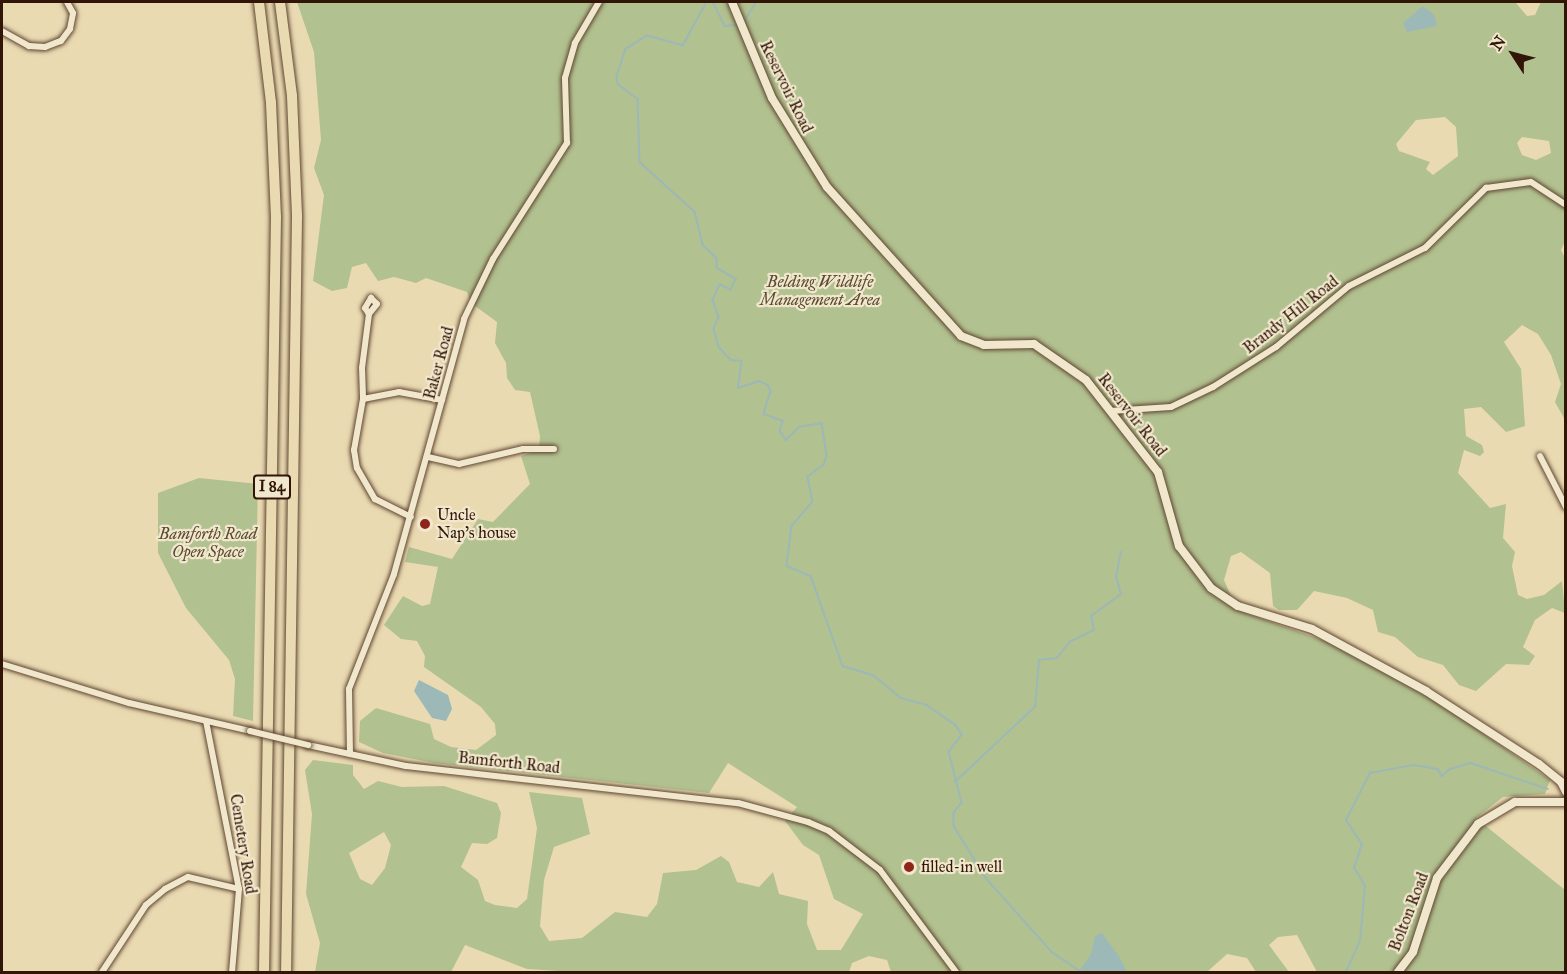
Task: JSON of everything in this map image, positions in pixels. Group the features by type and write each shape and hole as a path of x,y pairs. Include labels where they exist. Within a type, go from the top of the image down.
{"highway":[{"name":"I 84","path":"259,2 271,103 276,217 264,972"},
{"name":"I 84","path":"280,2 292,96 297,217 286,972"}],"street":[{"path":"2,31 29,46 45,47 61,41 70,29 72,13 67,2"},
{"name":"Baker Road","path":"350,754 349,689 411,517 442,400 477,289 567,143 565,78 575,43 599,2"},
{"name":"Reservoir Road","path":"732,2 772,98 810,165 927,302 970,342 1020,341 1060,360 1086,380 1164,482 1179,546 1211,588 1238,606 1312,629 1426,691 1539,764 1566,792"},
{"name":"Brandy Hill Road","path":"1110,411 1171,407 1213,387 1276,347 1349,286 1425,248 1486,188 1531,182 1566,205"},
{"path":"369,314 363,399 354,450 363,485 375,499 411,517"},
{"path":"363,399 399,392 442,400"},
{"path":"428,457 459,464 523,449 554,449"},
{"path":"1540,456 1566,507"},
{"name":"Bamforth Road","path":"2,664 129,704 406,766 738,803 808,822 829,831 880,870 956,972"},
{"name":"Cemetery Road","path":"206,721 239,889 232,972"},
{"name":"Bolton Road","path":"1398,972 1413,952 1437,878 1479,824 1495,809 1515,802 1566,802"},
{"path":"102,972 146,905 165,889 188,877 239,889"}],"green space":[{"name":"Belding Wildlife Management Area","path":"297,2 1515,2 1527,16 1535,15 1541,2 1565,2 1566,239 1561,250 1566,260 1565,420 1555,402 1561,384 1551,355 1538,334 1522,325 1504,342 1521,369 1525,426 1506,432 1481,407 1464,409 1466,436 1482,445 1484,452 1480,456 1464,450 1458,473 1490,508 1506,504 1503,538 1515,552 1512,566 1518,595 1527,599 1544,595 1562,581 1565,613 1552,608 1535,620 1523,647 1535,656 1529,665 1506,664 1476,691 1459,685 1443,665 1418,657 1395,637 1378,632 1373,610 1347,598 1314,591 1297,610 1279,610 1273,606 1270,573 1241,552 1231,556 1224,580 1237,610 1333,644 1442,705 1550,780 1545,794 1503,797 1476,818 1565,890 1565,972 1317,972 1297,935 1278,937 1269,945 1289,972 1256,972 1247,958 1227,954 1207,972 891,972 887,960 869,956 852,963 849,972 575,972 527,969 465,945 451,972 315,972 320,943 306,894 312,814 305,770 313,760 353,765 353,775 364,789 378,781 402,787 444,786 497,803 501,813 497,838 487,844 472,843 461,867 478,880 485,901 495,905 517,908 527,899 537,828 529,792 582,798 590,834 554,847 544,880 540,926 549,941 582,938 615,912 647,917 657,904 663,873 696,870 721,856 729,862 737,882 759,887 773,872 779,894 808,901 807,924 817,950 841,950 863,914 834,899 819,855 803,845 785,821 797,807 728,763 709,793 434,763 383,753 359,742 360,721 376,708 430,724 434,739 451,747 476,750 496,735 495,724 481,707 424,667 425,656 417,641 401,639 384,625 403,596 422,606 430,604 438,567 405,562 409,547 452,559 478,519 493,522 530,484 521,456 539,450 540,436 530,392 515,390 507,378 506,363 495,343 497,322 471,303 467,292 426,278 416,283 394,277 378,281 366,263 352,267 347,288 332,291 313,281 324,195 314,168 321,140 314,52","holes":["1445,117 1456,127 1458,156 1433,175 1426,169 1430,162 1399,151 1396,144 1416,120","1522,137 1549,141 1551,153 1536,160 1522,155 1517,143","384,832 391,845 385,868 372,885 360,879 349,853"]},
{"name":"Bamforth Road Open Space","path":"199,478 258,484 253,721 233,716 235,679 229,660 186,608 158,553 158,493"}],"water":[{"path":"1423,6 1434,15 1437,26 1407,32 1403,23"},
{"path":"419,680 448,695 452,709 446,721 432,718 414,691"},
{"path":"1102,933 1127,972 1079,972 1091,954 1095,936"}],"waterway":[{"path":"707,2 683,46 647,36 626,49 617,76 618,84 638,99 640,162 695,212 703,245 717,258 717,268 736,279 731,290 720,285 713,300 719,317 714,329 719,347 731,360 742,361 738,388 759,381 768,385 771,391 764,414 783,421 780,431 786,440 799,427 822,423 827,456 824,465 808,477 813,502 792,526 787,566 811,576 843,666 873,675 901,698 927,705 956,725 962,735 949,752 962,803 954,813 954,826 986,878 1052,952 1082,972"},
{"path":"713,2 725,26 737,25"},
{"path":"744,22 756,2"},
{"path":"955,782 1035,707 1039,660 1057,658 1070,642 1094,630 1091,616 1121,594 1116,577 1121,552"},
{"path":"1346,972 1360,941 1365,886 1354,868 1362,845 1346,820 1370,773 1413,765 1438,769 1442,776 1450,769 1471,763 1548,789"}],"place":[{"name":"Uncle Nap's house","path":"425,524"},
{"name":"filled-in well","path":"909,867"}]}
